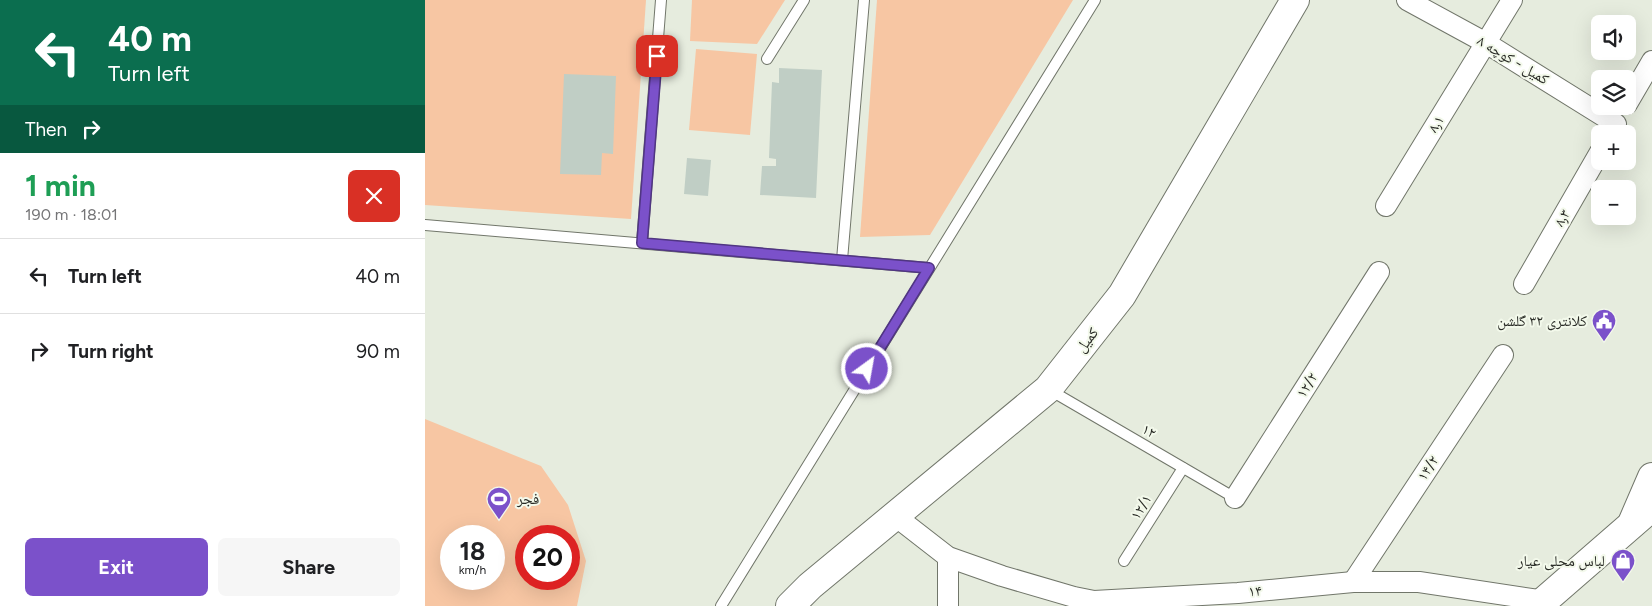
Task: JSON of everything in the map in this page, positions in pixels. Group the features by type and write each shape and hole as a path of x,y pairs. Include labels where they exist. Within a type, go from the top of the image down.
{"street":[{"name":"کمیل","path":"789,606 810,596 895,515 1048,389 1122,295 1295,0"},
{"name":"کمیل - کوچه ۸","path":"1407,0 1486,43 1607,125"},
{"name":"۸٫۱","path":"1385,206 1511,0"},
{"path":"1636,89 1652,61"},
{"name":"۸٫۳","path":"1525,284 1591,168"},
{"name":"۱۲/۲","path":"1235,498 1379,272"},
{"name":"۱۴/۲","path":"1353,582 1503,355"},
{"path":"1542,603 1642,515 1652,477"},
{"name":"۱۴","path":"895,515 948,557 1002,576 1074,597 1104,603 1238,599 1353,582 1419,582 1542,603"},
{"path":"948,557 949,606"}],"lane":[{"path":"642,243 661,0"},
{"path":"767,59 804,0"},
{"path":"842,260 864,0"},
{"path":"721,606 1095,0"},
{"path":"425,225 929,268"},
{"name":"۱۲","path":"1048,389 1235,498"},
{"name":"۱۲/۱","path":"1124,561 1183,468"}],"shaded area":[{"path":"425,0 646,0 631,219 425,205"},
{"path":"692,0 785,0 757,44 690,41"},
{"path":"877,0 1073,0 930,235 860,237"},
{"path":"696,49 757,54 750,135 689,130"},
{"name":"فجر","path":"425,419 541,466 568,505 574,525 515,525 515,590 580,590 580,542 586,561 577,606 425,606"}],"building":[{"path":"779,68 822,70 816,198 760,195 762,166 776,166 776,159 769,158 772,82 779,83"},
{"path":"564,74 616,76 613,154 602,153 601,175 560,174"},
{"path":"687,158 711,160 708,196 684,194"}],"place":[{"name":"کلانتری ۳۲ گلشن","path":"1604,342"},
{"name":"فجر","path":"499,520"},
{"name":"لباس محلی عیار","path":"1623,582"}],"route":[{"path":"657,56 642,243 929,268 867,369"}]}
